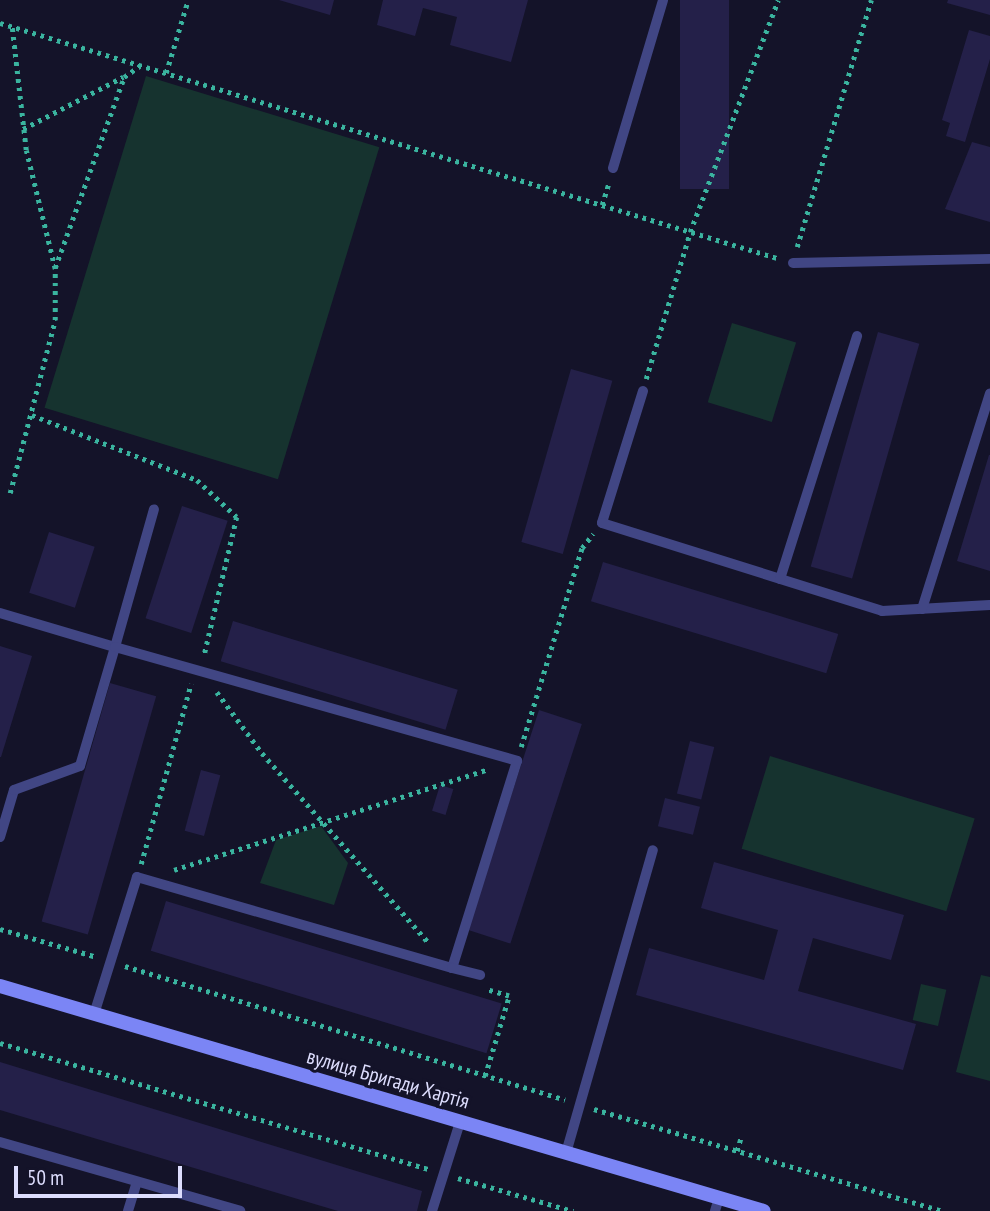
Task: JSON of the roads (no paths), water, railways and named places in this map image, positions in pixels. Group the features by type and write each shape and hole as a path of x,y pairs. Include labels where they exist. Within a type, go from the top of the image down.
{"street":[{"name":"вулиця Бригади Хартія","path":"0,986 566,1153 717,1204 764,1211"}],"lane":[{"path":"613,168 663,0"},
{"path":"793,263 990,260"},
{"path":"780,579 857,336"},
{"path":"643,391 602,523 882,611 990,605"},
{"path":"922,609 990,393"},
{"path":"0,837 14,790 80,766 154,509"},
{"path":"0,614 517,761 452,968"},
{"path":"566,1153 653,850"},
{"path":"94,1014 137,877 480,975"},
{"path":"432,1211 460,1122"},
{"path":"0,1142 240,1211"},
{"path":"128,1211 137,1182"}]}
